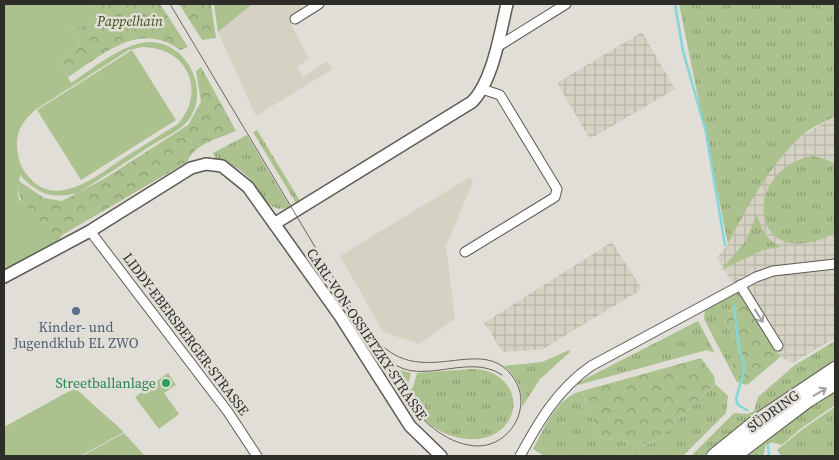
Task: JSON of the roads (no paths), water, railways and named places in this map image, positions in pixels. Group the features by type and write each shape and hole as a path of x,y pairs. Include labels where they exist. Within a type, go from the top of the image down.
{"main road":[{"name":"SÜDRING","path":"714,456 764,417 835,369"},
{"name":"SÜDRING","path":"734,456 808,400 835,383"}],"street":[{"path":"295,19 319,4"},
{"path":"274,224 472,102 482,89 497,47 507,4"},
{"path":"497,47 566,4"},
{"path":"465,252 555,196 557,189 500,95 482,89"},
{"name":"CARL-VON-OSSIETZKY-STRASSE","path":"4,277 90,231 191,168 206,164 222,166 239,178 274,224 340,316 410,426 441,456"},
{"name":"LIDDY-EBERSBERGER-STRASSE","path":"90,231 228,412 257,456"},
{"path":"520,456 556,397 574,378 591,366 740,285 773,272 835,264"},
{"path":"740,285 778,346"}],"waterway":[{"path":"675,4 683,51 706,132 725,245"},
{"path":"734,306 739,348 745,368 736,399 738,405 747,410"},
{"path":"768,445 769,456"}],"tram line":[{"path":"170,4 407,401 438,432 457,442 468,445 490,444 500,439 515,424 521,403 520,392 516,382 503,366 487,360 469,359 430,363 410,361 390,352 372,334"},
{"path":"385,355 397,366 410,371 473,367 488,369 502,375"}],"place":[{"name":"Kinder- und Jugendklub EL ZWO","path":"76,311"},
{"name":"Streetballanlage","path":"166,383"}],"park label":[{"name":"Pappelhain","path":"130,21"}]}
